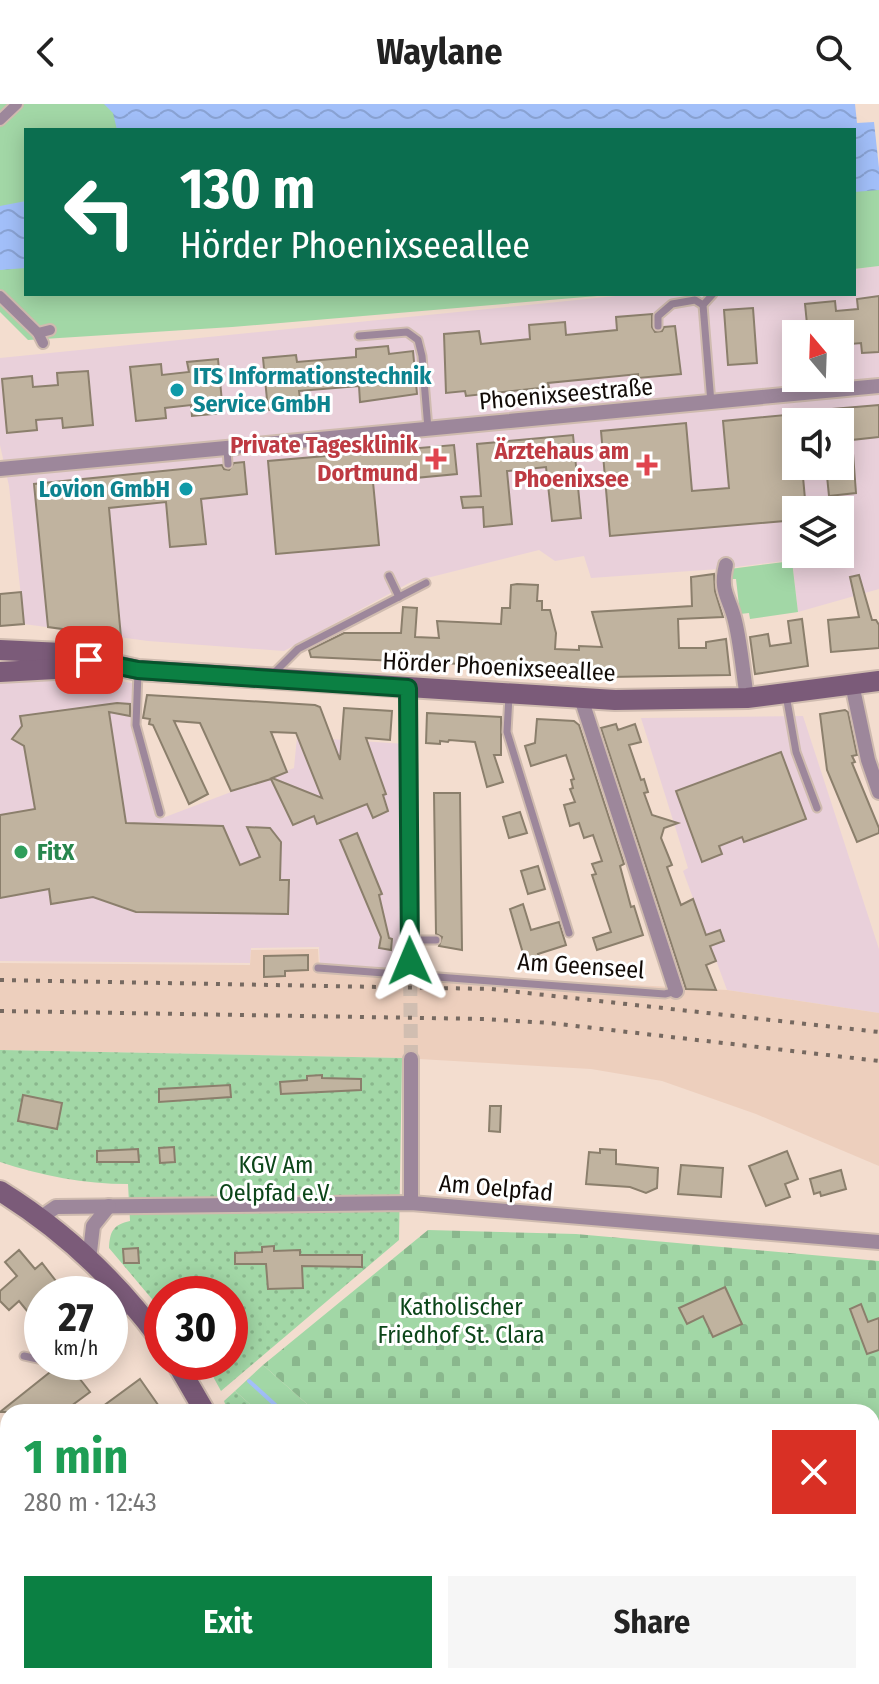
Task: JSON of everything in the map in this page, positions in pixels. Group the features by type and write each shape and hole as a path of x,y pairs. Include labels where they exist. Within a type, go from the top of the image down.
{"main road":[{"name":"Hörder Phoenixseeallee","path":"0,650 62,653 138,670 615,700 747,698 879,681"},
{"name":"Hörder Phoenixseeallee","path":"0,672 116,667"},
{"path":"0,1191 40,1218 89,1260 144,1318"},
{"path":"186,1380 200,1404"}],"street":[{"path":"0,120 17,104"},
{"path":"0,296 41,338 50,330"},
{"path":"4,321 15,311"},
{"name":"Phoenixseestraße","path":"256,445 879,386"},
{"path":"0,469 232,448"},
{"path":"726,565 723,576 726,601 734,617 747,698"},
{"path":"852,684 868,760 879,792"},
{"path":"408,688 410,961"},
{"name":"Am Geenseel","path":"581,698 676,991"},
{"path":"411,1059 411,1203"},
{"name":"Am Oelpfad","path":"40,1218 56,1207 411,1203 879,1242"},
{"path":"89,1260 93,1226 109,1206"}],"lane":[{"path":"711,296 703,305 711,403"},
{"path":"658,326 658,316 672,304 695,300 703,305"},
{"path":"359,336 407,332 418,340 428,429"},
{"path":"228,464 232,448"},
{"path":"389,576 399,597"},
{"path":"268,679 298,649 426,583"},
{"path":"138,670 136,725 160,813"},
{"path":"510,694 507,732 569,933"},
{"path":"785,694 796,752 817,808"},
{"path":"410,940 436,940"},
{"name":"Am Geenseel","path":"318,968 665,994 676,991"},
{"path":"128,1310 134,1305"}],"shaded area":[{"path":"879,266 879,589 798,612 793,568 854,568 854,496 782,496 782,561 591,578 584,556 555,561 539,550 411,582 284,651 148,641 24,624 9,486 0,445 0,358 616,296 856,296 856,269"},
{"path":"71,674 132,683 134,725 160,819 294,768 297,737 406,744 408,971 320,966 319,947 251,948 250,963 0,961 0,678"},
{"path":"803,716 879,949 879,1013 727,990 683,871 688,868 641,718"},
{"path":"318,949 319,968 727,990 879,1013 879,1166 756,1114 662,1081 591,1069 402,1058 0,1050 0,963 250,965 251,950"}],"green space":[{"path":"0,104 879,104 879,266 856,269 856,128 24,128 24,296 597,296 232,327 28,340 0,312"},
{"path":"782,562 782,568 793,568 798,612 750,619 749,613 740,614 736,579 731,579 730,569"},
{"name":"KGV Am Oelpfad e.V.","path":"0,1050 402,1058 399,1240 248,1368 248,1276 144,1276 144,1290 109,1248 114,1230 130,1221 128,1184 63,1178 0,1162"},
{"name":"Katholischer Friedhof St. Clara","path":"428,1230 576,1234 879,1261 879,1404 307,1404 263,1365"},
{"path":"263,1365 307,1404 250,1404 235,1391"},
{"name":"KGV Am Oelpfad e.V.","path":"215,1380 234,1380 221,1391"},
{"path":"235,1391 250,1404 225,1404 224,1401"}],"water":[{"path":"104,104 879,104 879,190 856,192 856,128 117,128 113,113"},
{"path":"24,201 24,268 0,270 0,206"}],"pier":[{"path":"855,104 879,104 879,168 874,122 857,123"}],"building":[{"path":"879,296 879,352 862,353 861,343 854,344 854,320 807,320 805,304 835,301 836,311 858,309 857,299"},
{"path":"753,308 757,363 728,365 724,310"},
{"path":"652,314 655,332 675,326 681,374 638,378 638,374 548,383 549,387 466,396 465,391 446,393 444,334 479,331 481,344 530,339 529,325 565,322 566,335 617,330 616,317"},
{"path":"388,346 389,354 413,351 417,394 360,402 359,386 299,391 301,407 268,410 263,358 296,355 297,362 356,357 356,349"},
{"name":"ITS Informationstechnik Service GmbH","path":"218,359 223,413 192,416 191,405 165,408 166,418 136,421 130,367 161,364 162,375 189,372 187,362"},
{"path":"88,371 93,425 63,428 62,418 36,420 37,430 7,433 2,379 32,376 33,387 58,385 57,373"},
{"path":"879,405 879,437 854,440 854,408 844,408"},
{"path":"782,415 782,480 803,480 805,496 782,496 782,521 610,536 601,431 686,423 692,491 729,488 723,421"},
{"path":"573,435 581,518 552,521 546,467 507,471 512,524 484,527 483,507 463,508 461,497 481,496 477,444"},
{"path":"454,445 457,474 373,482 379,545 276,554 268,461"},
{"path":"244,462 247,494 201,499 206,544 170,547 166,502 109,508 121,637 48,627 34,484 222,465 229,470 234,463"},
{"path":"854,466 856,493 829,496 827,480 854,480"},
{"path":"714,574 715,591 723,617 678,619 679,648 706,648 706,642 726,639 730,675 608,677 608,673 570,669 311,657 309,650 344,633 401,633 403,607 417,608 415,637 439,638 437,621 501,624 502,608 510,608 511,585 517,584 538,585 537,601 542,601 542,610 550,610 556,633 555,649 602,647 592,612 692,606 691,577"},
{"path":"859,575 872,620 879,625 879,648 831,652 828,620 859,617 850,577"},
{"path":"21,592 24,624 0,626 0,594"},
{"path":"802,619 808,666 755,674 750,637 768,634 770,646 791,643 788,621"},
{"path":"147,695 315,705 320,707 340,760 344,708 392,711 390,740 366,738 386,794 383,795 388,811 373,818 367,804 317,824 314,816 293,825 271,779 231,791 200,723 174,721 208,794 189,804 153,725 149,724 150,719 143,718","holes":["271,732 296,733 322,798 272,778 287,772"]},
{"path":"117,703 130,704 130,716 109,712 126,823 223,826 240,865 260,857 247,827 270,828 281,842 280,880 289,880 288,914 136,912 93,897 51,904 49,889 0,898 0,815 35,809 24,746 12,739 22,726 20,716"},
{"path":"845,710 857,755 852,756 855,762 852,763 879,828 879,833 857,842 827,770 820,714"},
{"path":"427,713 501,717 501,755 494,755 503,782 487,787 475,742 449,740 440,741 440,744 426,743"},
{"path":"537,719 574,721 579,725 624,864 620,866 631,907 634,906 643,935 597,950 593,938 611,932 592,875 596,874 592,864 602,861 593,835 584,838 579,823 570,826 564,805 575,802 570,789 573,788 571,780 574,779 566,755 531,766 525,746 535,743"},
{"path":"616,724 618,730 635,724 641,742 629,745 641,780 644,779 648,792 644,793 652,815 678,823 664,828 661,838 672,865 667,867 681,905 693,899 706,935 720,930 724,941 710,946 716,961 706,965 716,990 686,989 601,728"},
{"path":"781,752 806,819 744,842 742,837 719,846 722,854 702,862 676,791"},
{"path":"434,793 460,793 462,950 439,946 442,937 436,934"},
{"path":"520,812 527,833 509,838 503,817"},
{"path":"357,833 382,894 379,895 389,938 392,939 391,950 379,948 381,937 340,840"},
{"path":"538,866 545,889 528,894 521,871"},
{"path":"523,904 531,930 559,922 566,945 538,954 541,962 525,960 510,909"},
{"path":"308,955 308,970 285,971 285,976 264,977 264,956"},
{"path":"322,1075 322,1078 361,1079 361,1090 281,1094 280,1082 307,1080 307,1076"},
{"path":"230,1085 231,1097 159,1102 159,1089"},
{"path":"23,1095 62,1103 57,1129 18,1121"},
{"path":"490,1106 501,1106 500,1132 489,1131"},
{"path":"174,1147 175,1162 160,1163 159,1148"},
{"path":"138,1149 139,1162 97,1162 97,1151"},
{"path":"600,1149 616,1150 616,1164 658,1168 657,1188 646,1193 630,1187 586,1184 589,1152 600,1153"},
{"path":"787,1151 798,1179 785,1184 790,1197 766,1206 749,1166"},
{"path":"681,1165 723,1168 721,1197 678,1194"},
{"path":"841,1170 846,1189 821,1196 820,1192 814,1194 810,1179"},
{"path":"274,1246 274,1251 300,1250 300,1255 362,1255 362,1267 302,1266 303,1288 268,1289 266,1264 235,1264 235,1253 262,1252 262,1247"},
{"path":"138,1248 139,1263 124,1263 123,1249"},
{"path":"19,1250 35,1269 42,1263 52,1276 24,1276 24,1307 19,1301 9,1310 0,1301 0,1291 17,1276 5,1262"},
{"path":"725,1287 742,1324 713,1337 703,1316 687,1324 679,1308"},
{"path":"861,1304 868,1322 879,1318 879,1350 867,1354 850,1309"},
{"path":"140,1379 157,1404 106,1404"},
{"path":"40,1380 81,1380 90,1392 74,1404 10,1404"}],"waterway":[{"path":"249,1381 274,1404"}],"tunnel":[{"path":"410,961 411,1059"}],"railway":[{"path":"0,980 491,989 879,1032"},
{"path":"0,1011 485,1019 550,1023 879,1061"}],"place":[{"name":"ITS Informationstechnik Service GmbH","path":"177,390"},
{"name":"Private Tagesklinik Dortmund","path":"436,459"},
{"name":"Ärztehaus am Phoenixsee","path":"647,465"},
{"name":"Lovion GmbH","path":"186,489"},
{"name":"FitX","path":"21,852"}],"route":[{"path":"89,660 138,670 408,688 410,961"}]}
